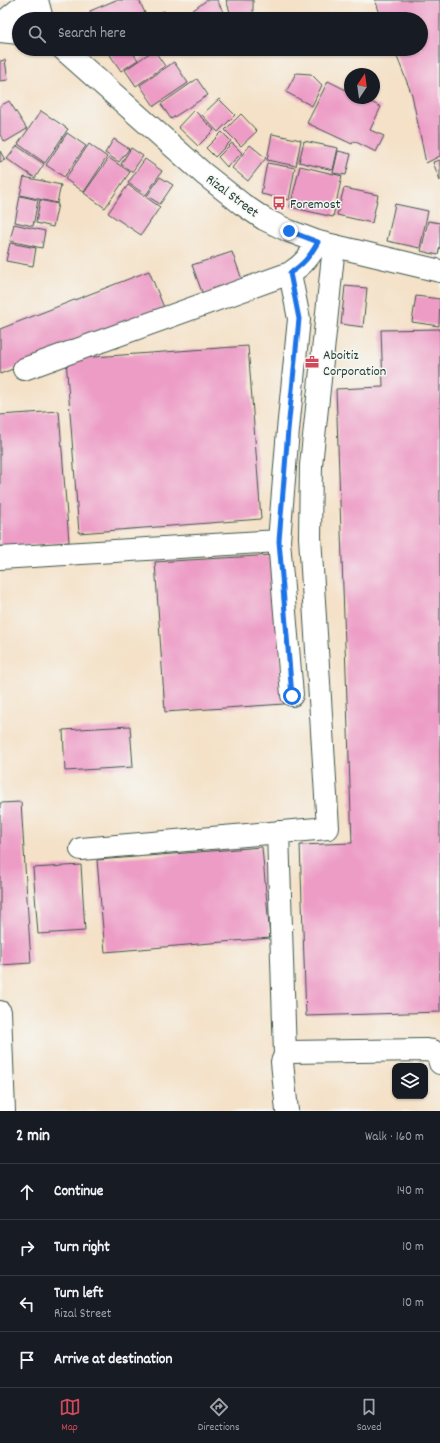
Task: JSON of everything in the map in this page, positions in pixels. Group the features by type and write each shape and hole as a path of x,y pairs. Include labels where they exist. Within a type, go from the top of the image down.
{"main road":[{"path":"16,12 30,0"},
{"path":"38,0 41,12"},
{"path":"0,25 12,15"},
{"path":"0,31 12,32"},
{"name":"Rizal Street","path":"71,56 204,174 264,219 289,231 326,244 440,272"},
{"path":"24,368 290,273 300,267 310,256 326,244"},
{"path":"81,849 328,828 310,537 311,465 326,244"},
{"path":"290,273 299,319 279,541 292,696"},
{"path":"0,558 279,541"},
{"path":"278,832 284,1055 282,1062 287,1111"},
{"path":"0,1012 4,1111"},
{"path":"284,1055 289,1052 425,1050 433,1052 439,1058 440,1063"}],"building":[{"path":"116,0 139,0 145,12 90,12"},
{"path":"207,0 217,0 223,12 193,12"},
{"path":"226,0 253,0 253,12 230,12"},
{"path":"375,0 440,0 440,156 426,163 412,95 397,56 428,56 428,12 379,12"},
{"path":"111,56 135,56 138,60 121,71"},
{"path":"145,56 158,56 165,66 136,86 125,70"},
{"path":"5,60 8,80 0,81 0,61"},
{"path":"174,62 188,83 154,106 140,85"},
{"path":"296,73 311,74 322,85 312,106 286,92"},
{"path":"197,79 208,95 171,119 161,104"},
{"path":"328,81 344,89 344,104 375,104 381,107 370,130 384,136 376,152 354,141 352,144 307,123"},
{"path":"219,99 235,115 218,132 202,115"},
{"path":"9,101 27,129 5,142 0,135 0,106"},
{"path":"194,110 214,130 198,146 178,127"},
{"path":"41,111 68,129 45,163 18,144"},
{"path":"241,114 257,131 241,146 225,130"},
{"path":"222,132 231,141 215,157 206,148"},
{"path":"67,133 86,146 64,177 46,165"},
{"path":"272,134 301,140 296,166 267,160"},
{"path":"114,139 129,149 119,162 105,153"},
{"path":"304,141 338,148 333,170 299,162"},
{"path":"232,143 242,153 227,167 218,157"},
{"path":"89,144 107,157 84,192 65,179"},
{"path":"250,145 266,158 248,181 232,168"},
{"path":"17,146 44,164 35,178 7,159"},
{"path":"131,148 143,156 132,172 121,164"},
{"path":"0,151 5,160 0,162"},
{"path":"338,151 351,154 346,175 333,173"},
{"path":"109,158 130,172 105,208 84,193"},
{"path":"145,159 162,171 146,195 128,183"},
{"path":"440,160 440,181 433,162"},
{"path":"267,163 295,168 289,200 261,194"},
{"path":"300,166 342,176 333,217 290,207"},
{"path":"24,177 61,185 57,203 20,195"},
{"path":"160,177 173,185 160,204 147,196"},
{"path":"128,185 160,207 141,235 108,213"},
{"path":"344,188 378,195 372,223 337,215"},
{"path":"20,196 38,200 33,226 15,222"},
{"path":"40,200 58,204 53,227 36,223"},
{"path":"395,204 428,211 420,248 387,241"},
{"path":"428,221 440,223 440,246 438,255 421,251"},
{"path":"14,224 45,231 42,248 10,241"},
{"path":"10,243 36,248 33,266 6,261"},
{"path":"232,252 243,282 203,295 192,265"},
{"path":"149,271 165,310 0,374 0,329"},
{"path":"345,286 367,288 363,327 341,324"},
{"path":"416,296 440,299 439,326 412,322"},
{"path":"440,329 440,1012 306,1016 300,845 352,843 336,389 383,387 381,330"},
{"path":"248,346 261,519 79,533 66,359"},
{"path":"59,411 69,542 0,548 0,415"},
{"path":"274,555 284,704 165,712 155,562"},
{"path":"130,726 133,767 65,771 63,730"},
{"path":"21,802 31,963 0,965 0,803"},
{"path":"262,847 270,938 105,952 97,860"},
{"path":"81,865 85,931 38,934 33,868"}],"place":[{"name":"Foremost","path":"279,203"},
{"name":"Aboitiz Corporation","path":"312,362"}],"route":[{"path":"289,231 318,242 310,256 300,267 290,273 299,319 279,541 292,696"}]}
